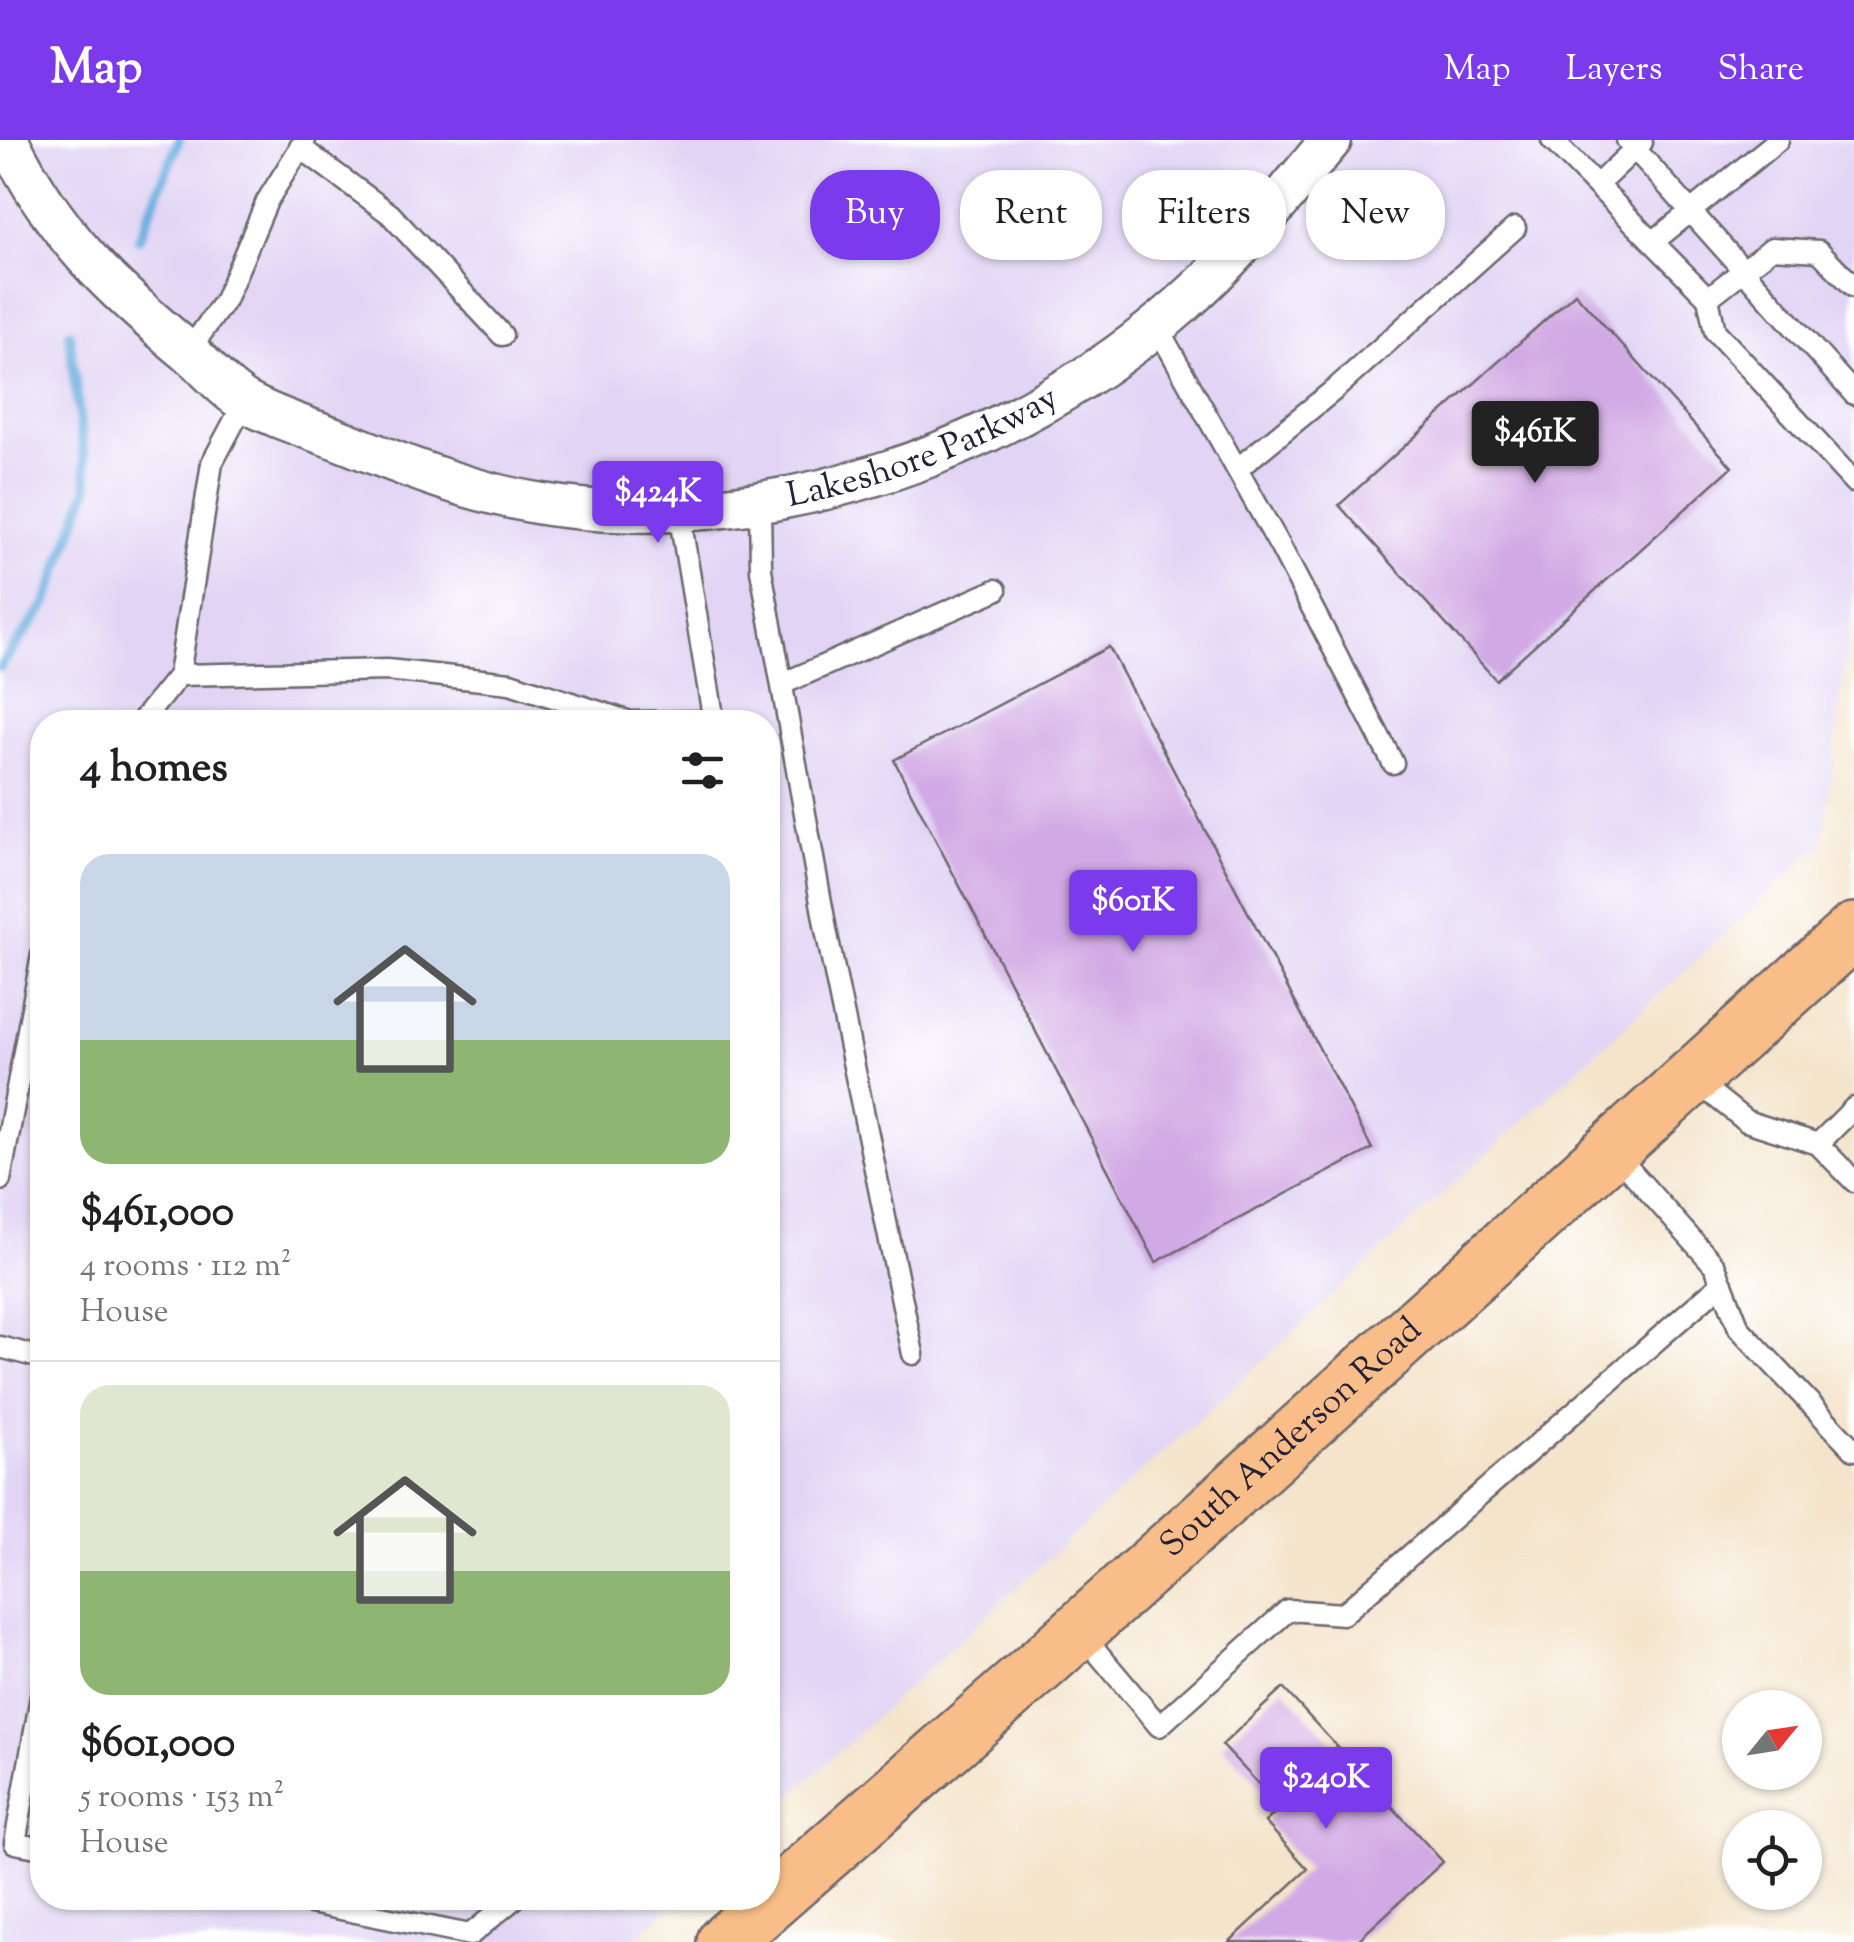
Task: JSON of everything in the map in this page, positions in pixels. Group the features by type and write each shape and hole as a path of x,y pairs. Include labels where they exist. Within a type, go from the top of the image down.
{"main road":[{"name":"South Anderson Road","path":"780,1898 1854,930"},
{"name":"South Anderson Road","path":"735,1939 767,1910"}],"street":[{"name":"Lakeshore Parkway","path":"8,140 34,196 102,278 244,401 448,483 562,507 679,512 795,499 987,435 1089,376 1182,305 1264,220 1331,140"}],"lane":[{"path":"1552,140 1708,298 1714,331 1854,482"},
{"path":"1653,242 1778,140"},
{"path":"188,352 226,300 267,200 302,143 390,214 502,335"},
{"path":"1597,185 1635,143 1854,394"},
{"path":"1237,469 1334,390 1514,228"},
{"path":"1708,298 1772,248 1819,251 1854,287"},
{"path":"1156,325 1393,763"},
{"path":"150,710 180,675 212,463 244,401"},
{"path":"760,503 761,570 826,930 913,1354"},
{"path":"679,512 712,710"},
{"path":"782,684 996,590"},
{"path":"180,675 387,670 510,683 593,710"},
{"path":"0,1180 30,1019"},
{"path":"1690,1077 1746,1121 1818,1144 1854,1181"},
{"path":"1818,1144 1854,1108"},
{"path":"1610,1149 1716,1266 1739,1328 1854,1450"},
{"path":"1078,1630 1159,1726 1288,1610 1344,1614 1722,1283"},
{"path":"0,1347 30,1355"},
{"path":"30,1776 15,1843 30,1846"},
{"path":"346,1910 470,1935 500,1910"}],"shaded area":[{"path":"0,140 1854,140 1854,594 1823,843 780,1806 780,710 30,710 30,1910 667,1910 631,1942 0,1942"}],"building":[{"path":"1575,293 1732,467 1496,680 1339,505"},
{"path":"1109,647 1372,1149 1156,1262 894,760"},
{"path":"1283,1688 1443,1862 1356,1942 1229,1942 1308,1869 1265,1822 1281,1808 1222,1745"}],"waterway":[{"path":"139,239 179,140"},
{"path":"0,667 46,604 88,488 69,333"}]}
